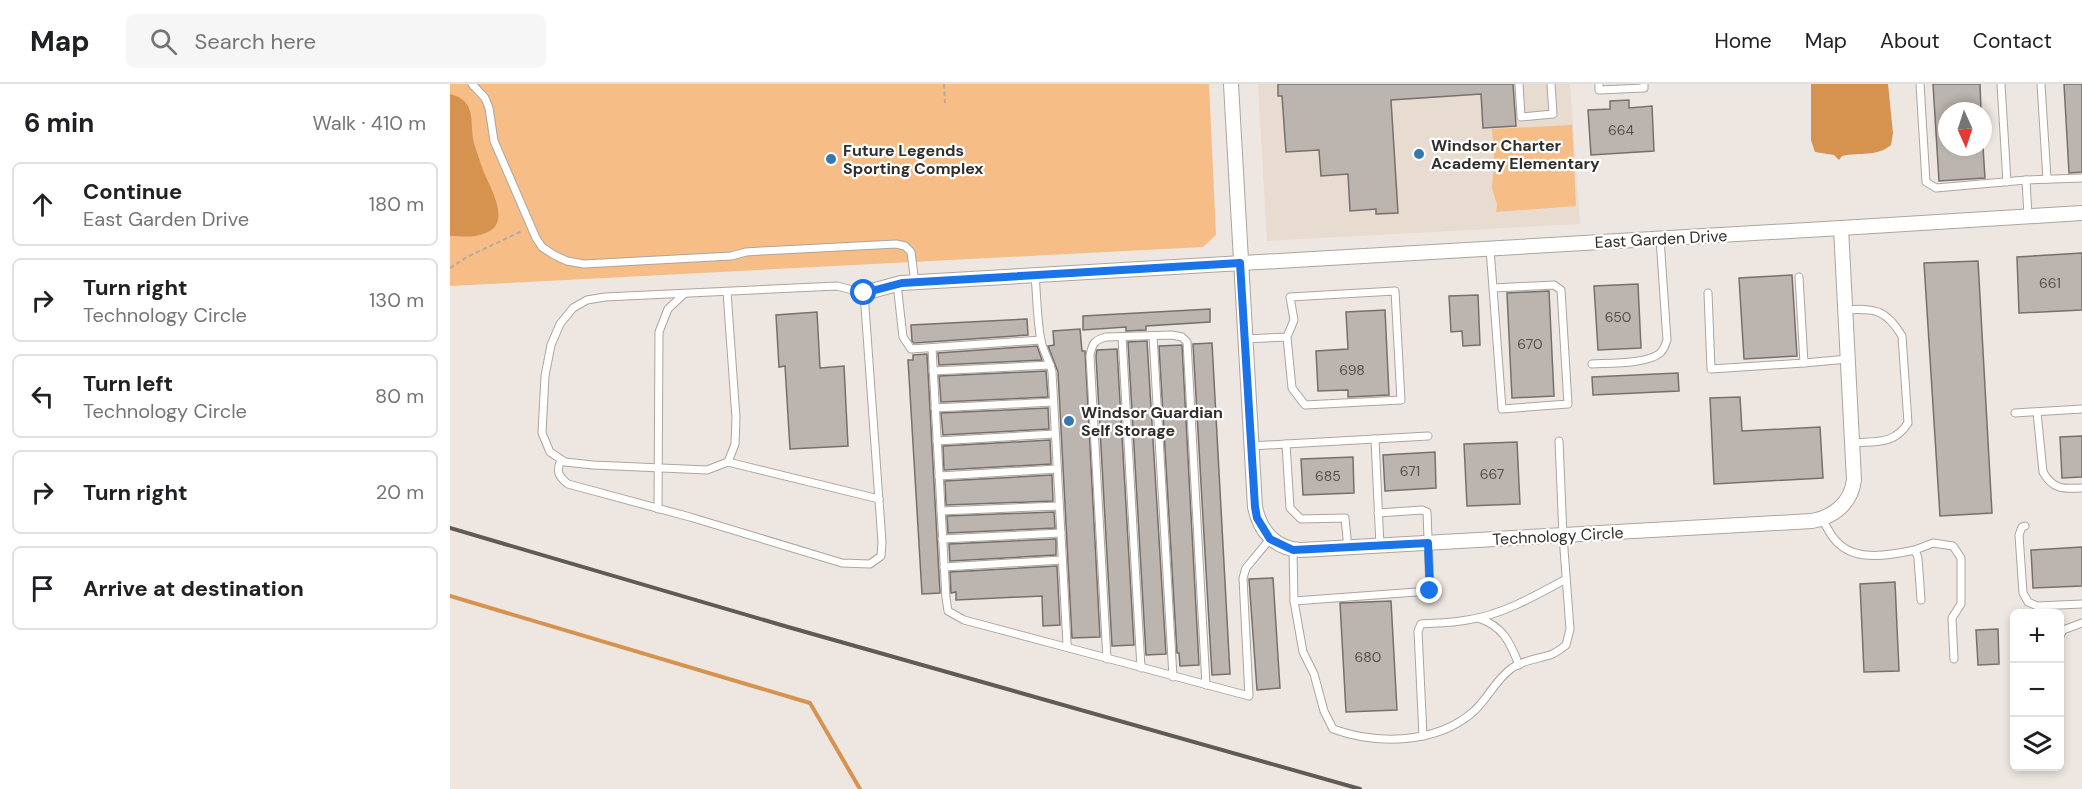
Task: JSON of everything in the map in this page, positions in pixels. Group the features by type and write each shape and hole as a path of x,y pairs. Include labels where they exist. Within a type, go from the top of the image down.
{"street":[{"path":"1231,84 1257,518 1270,539"},
{"name":"East Garden Drive","path":"864,293 897,284 915,282 2082,213"},
{"path":"1822,519 1835,513 1844,505 1850,495 1854,480 1841,228"},
{"name":"Technology Circle","path":"1270,539 1293,550 1563,536 1822,519"}],"lane":[{"path":"472,84 485,98 489,108 494,141 529,227 542,247 567,261 584,264 896,244 905,246 911,252 914,259 915,282"},
{"path":"1519,84 1521,117 1553,114 1551,84"},
{"path":"1599,84 1599,90 1644,88 1644,84"},
{"path":"1920,84 1926,182 1936,188 2026,180 2082,178"},
{"path":"2001,84 2007,182"},
{"path":"2041,84 2047,179"},
{"path":"2026,180 2028,216"},
{"path":"1592,364 1648,360 1659,355 1664,348 1667,340 1660,239"},
{"path":"1490,249 1502,408 1568,404 1561,290 1554,285 1493,288"},
{"path":"1035,275 1041,340 1046,360 1050,365 1069,648"},
{"path":"1799,277 1804,363"},
{"path":"897,284 903,337 911,349 1041,340"},
{"path":"561,460 557,469 560,478 568,484 842,562 870,564 881,556 879,499 864,293 837,286 605,297 587,300 573,308 560,324 551,345 545,376 542,433 550,452 565,462 707,470 728,462 879,499"},
{"path":"1395,291 1401,400 1305,405 1292,387 1287,337 1294,321 1290,297 1395,291"},
{"path":"727,292 736,418 735,444 728,462"},
{"path":"1708,293 1711,369 1848,359"},
{"path":"658,509 659,332 668,309 684,294"},
{"path":"1845,310 1877,310 1895,325 1902,336 1908,423 1901,434 1889,440 1852,443"},
{"path":"1153,336 1173,677"},
{"path":"1122,337 1141,668"},
{"path":"1107,659 1091,345 1097,339 1182,337 1187,342 1206,685"},
{"path":"1245,339 1287,337"},
{"path":"932,348 948,611 964,620 1249,696 1243,578 1246,568 1270,539"},
{"path":"933,371 1050,365"},
{"path":"935,408 1053,402"},
{"path":"2015,413 2082,410"},
{"path":"2037,412 2043,472 2047,479 2060,489 2082,488"},
{"path":"937,441 1055,434"},
{"path":"1251,446 1428,436"},
{"path":"1375,439 1380,546"},
{"path":"1293,550 1294,601 1303,652 1314,674 1324,711 1334,729 1354,737 1390,738 1422,736 1451,726 1474,712 1494,684 1519,665 1528,660 1552,654 1566,645 1570,629 1559,441"},
{"path":"1286,444 1290,508 1301,519 1345,518 1348,548"},
{"path":"939,476 1057,469"},
{"path":"941,511 1059,506"},
{"path":"1294,601 1430,591 1426,511 1378,513"},
{"path":"1822,519 1838,543 1858,554 1880,554 1938,543 1953,546 1961,558 1961,604 1952,618 1954,659"},
{"path":"2025,526 2019,535 2023,593 2028,602 2037,606 2082,604"},
{"path":"942,539 1061,533"},
{"path":"1915,549 1918,558 1921,600"},
{"path":"944,567 1062,560"},
{"path":"1422,736 1418,631 1421,624 1478,618 1524,600 1566,579"},
{"path":"1478,618 1488,621 1509,639 1519,665"},
{"path":"2064,630 2082,623"}],"path":[{"path":"944,84 945,103"},
{"path":"450,268 467,257 529,227"}],"shaded area":[{"name":"Future Legends Sporting Complex","path":"450,84 1209,84 1216,235 1203,247 450,286"},
{"name":"Windsor Charter Academy Elementary","path":"1258,84 1570,84 1580,224 1267,241"},
{"path":"1811,84 1888,84 1893,133 1891,145 1874,153 1842,156 1839,160 1834,155 1815,152 1811,140"},
{"path":"450,94 459,97 469,107 474,143 497,205 497,223 492,229 479,235 450,236"},
{"path":"1572,125 1576,206 1496,212 1497,205 1492,188 1494,160 1492,129"}],"building":[{"path":"1278,84 1513,84 1516,126 1483,128 1481,94 1391,100 1398,213 1376,214 1376,209 1350,211 1348,174 1321,176 1319,150 1286,152 1282,96 1278,96"},
{"path":"1933,84 1980,84 1981,102 1938,102 1938,156 1984,156 1985,178 1939,181"},
{"path":"2064,84 2082,84 2082,172 2069,173"},
{"path":"1629,100 1629,108 1652,106 1654,151 1591,155 1588,110 1610,109 1610,101"},
{"path":"2082,253 2082,310 2019,313 2017,257"},
{"path":"1978,261 1992,513 1940,516 1924,263"},
{"path":"1792,275 1797,356 1744,359 1739,278"},
{"path":"1638,284 1641,348 1598,350 1594,286"},
{"path":"1549,291 1554,396 1512,398 1507,293"},
{"path":"1478,295 1480,345 1463,346 1462,331 1451,332 1449,296"},
{"path":"1210,309 1210,322 1146,326 1146,330 1126,331 1126,327 1083,330 1083,316"},
{"path":"1385,310 1389,395 1348,397 1348,390 1318,391 1316,351 1348,349 1346,312"},
{"path":"817,312 820,368 844,366 848,446 790,449 785,366 779,367 776,315"},
{"path":"1027,319 1028,335 914,343 912,341 911,325"},
{"path":"1080,329 1082,351 1085,351 1100,637 1072,638 1058,372 1048,346 1054,345 1053,331"},
{"path":"1147,341 1166,654 1146,655 1128,342"},
{"path":"1212,343 1230,674 1212,675 1193,344"},
{"path":"1182,345 1199,665 1180,666 1179,653 1177,653 1159,346"},
{"path":"1037,346 1042,360 939,365 938,353"},
{"path":"1117,349 1134,645 1112,646 1096,356 1097,350"},
{"path":"927,354 940,593 922,594 908,360 913,360 913,355"},
{"path":"1046,371 1048,397 941,402 939,376"},
{"path":"1678,373 1679,391 1593,395 1592,377"},
{"path":"1740,397 1742,431 1820,427 1823,478 1714,484 1710,398"},
{"path":"1048,408 1049,429 943,435 941,413"},
{"path":"2082,436 2082,477 2062,478 2060,437"},
{"path":"1050,440 1051,464 944,470 943,446"},
{"path":"1517,442 1520,504 1467,506 1464,444"},
{"path":"1435,452 1436,488 1385,491 1383,455"},
{"path":"1353,457 1354,493 1303,495 1301,459"},
{"path":"1052,475 1053,501 946,505 945,481"},
{"path":"1054,512 1055,528 948,533 947,516"},
{"path":"1056,539 1056,555 950,561 949,544"},
{"path":"2082,547 2082,586 2033,588 2031,550"},
{"path":"1057,566 1060,625 1043,626 1042,596 956,600 956,592 951,593 950,572"},
{"path":"1273,578 1280,688 1257,690 1249,579"},
{"path":"1895,582 1899,671 1864,672 1860,584"},
{"path":"1391,601 1397,710 1346,712 1340,603"},
{"path":"1998,629 1999,664 1978,665 1976,630"}],"waterway":[{"path":"450,596 810,703 860,789"}],"railway":[{"path":"450,528 788,627 1360,789"}],"place":[{"name":"Windsor Charter Academy Elementary","path":"1419,154"},
{"name":"Future Legends Sporting Complex","path":"831,159"},
{"name":"Windsor Guardian Self Storage","path":"1069,421"}],"route":[{"path":"864,293 902,283 1240,263 1255,507 1264,533 1270,539 1293,550 1428,543 1430,591"}]}
